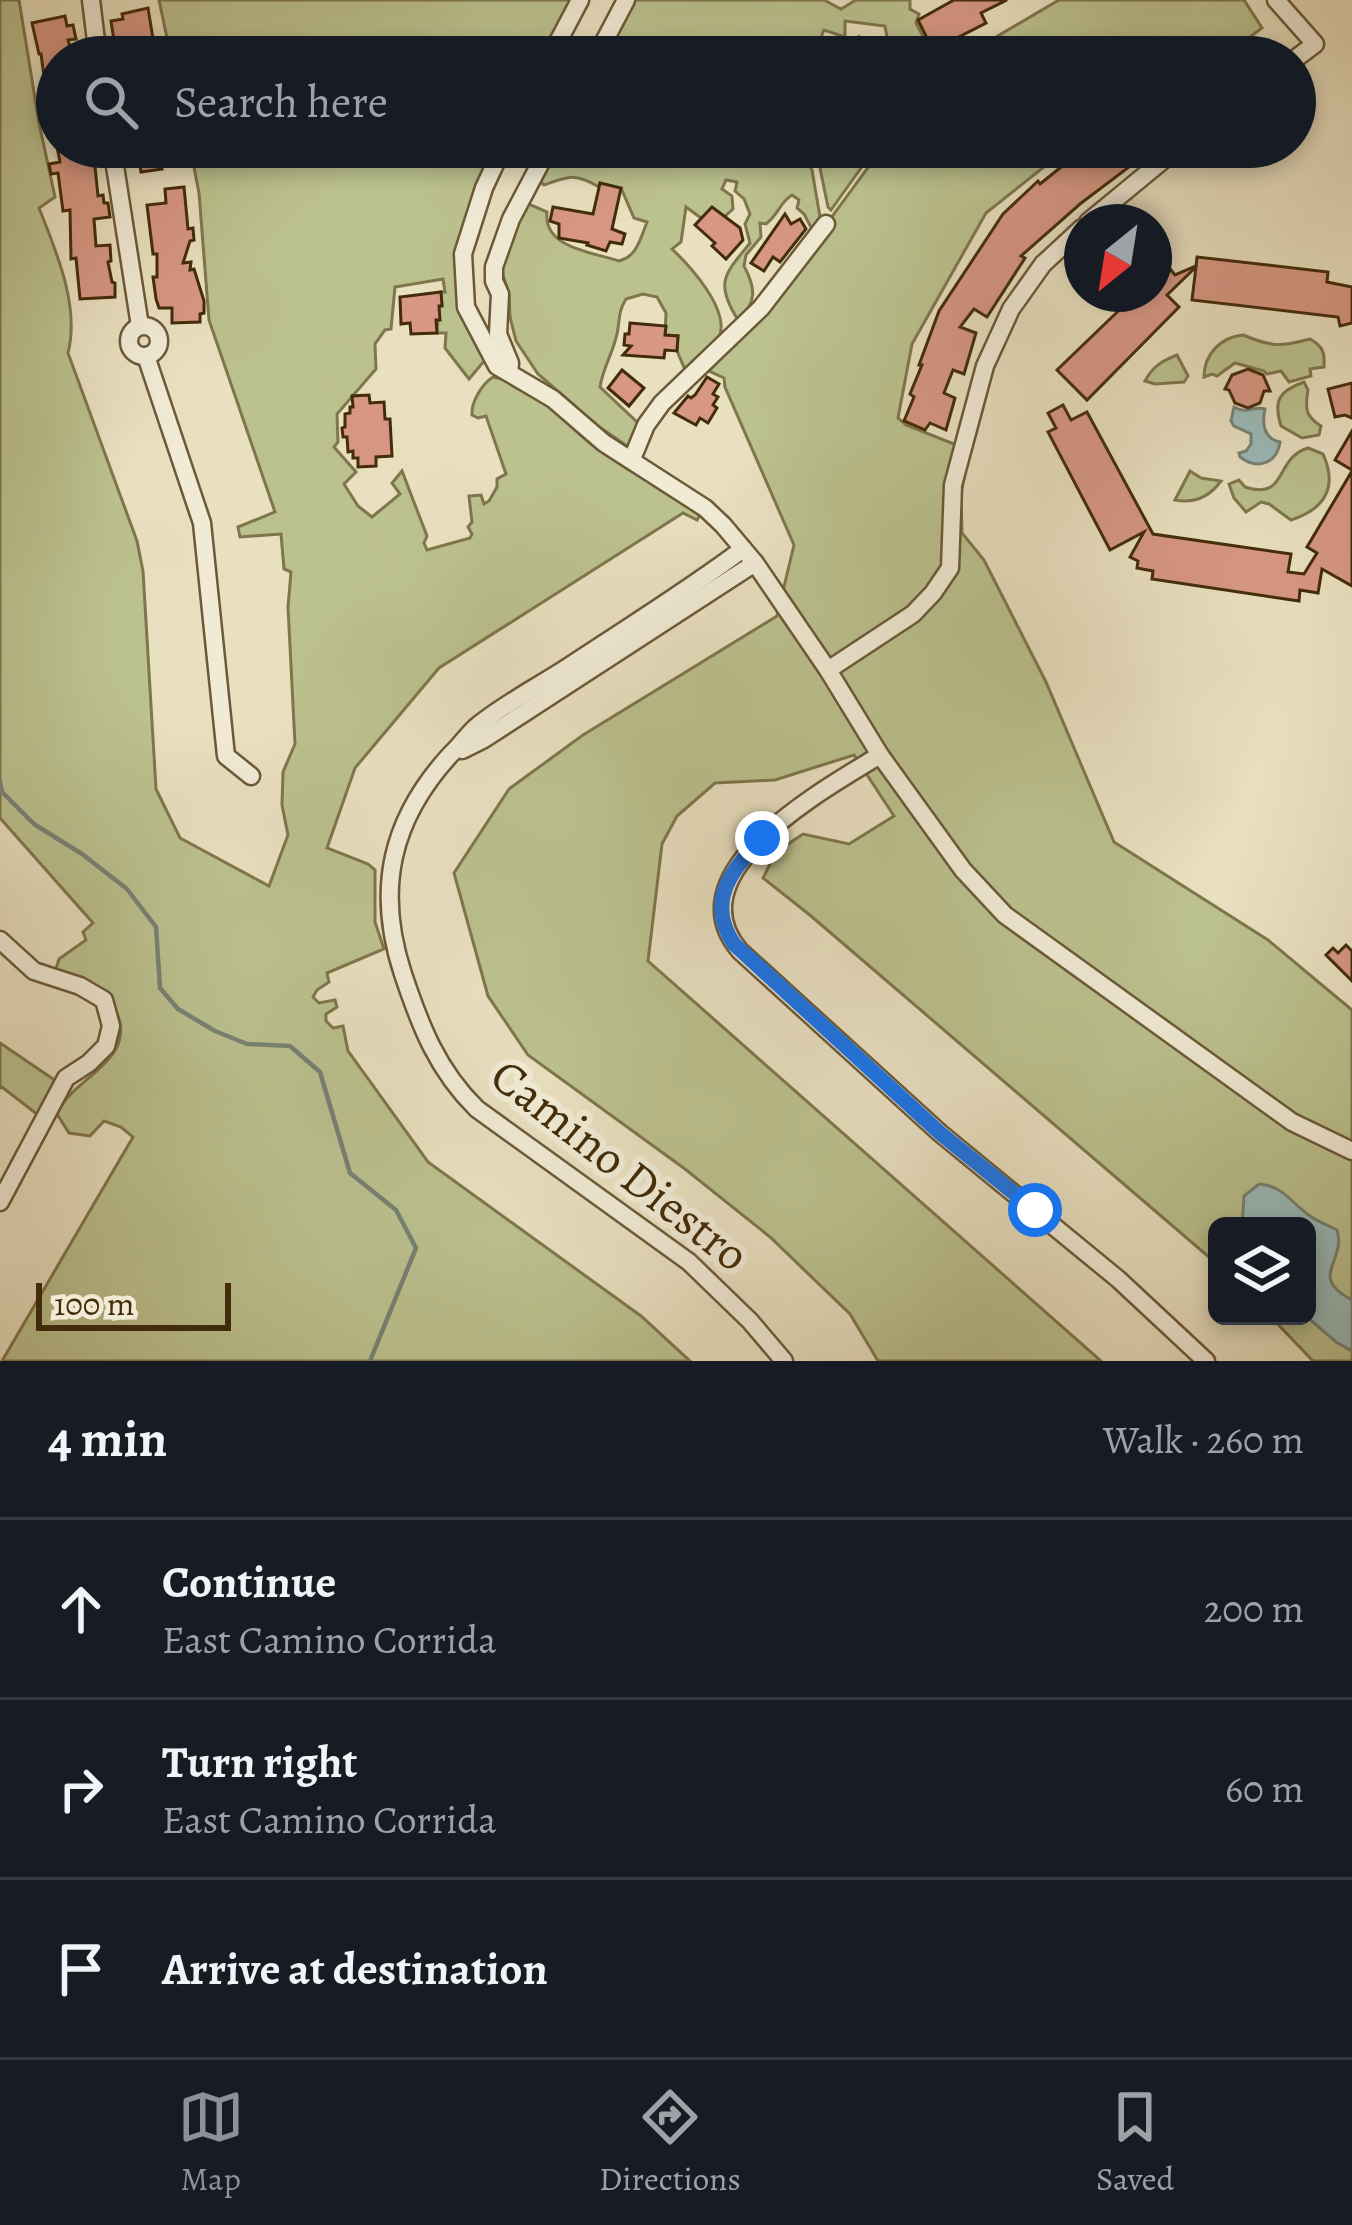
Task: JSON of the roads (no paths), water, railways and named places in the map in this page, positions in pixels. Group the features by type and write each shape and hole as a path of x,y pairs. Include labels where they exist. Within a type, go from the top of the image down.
{"street":[{"path":"91,0 95,36"},
{"path":"561,36 580,0"},
{"path":"607,36 626,0"},
{"path":"1276,0 1308,36"},
{"path":"115,168 140,326 130,334 129,344 135,353 146,356 202,523 226,756 251,776"},
{"path":"493,168 468,235 463,278 466,308 494,362 705,508 749,556 880,755 963,870 1005,915 1292,1122 1352,1151"},
{"path":"509,372 498,334 500,294 494,267 511,218 538,168"},
{"path":"1111,204 1154,168"},
{"path":"632,459 646,425 662,403 761,308 826,224"},
{"path":"828,670 913,614 950,568 953,485 985,366 1011,309 1043,264 1064,244"},
{"name":"Camino Diestro","path":"749,556 484,739 450,755 417,797 401,828 389,894 396,950 438,1062 477,1108 689,1262 784,1361"},
{"path":"880,755 794,812 753,848 723,892 721,908 728,936 940,1133 1078,1244 1206,1361"},
{"path":"0,940 34,971 80,986 104,1000 111,1026 106,1046 66,1078 5,1182 0,1202"}],"water":[{"path":"1234,407 1265,409 1265,429 1280,442 1271,460 1253,463 1240,457 1251,444 1251,434 1234,426"},
{"path":"1259,1184 1268,1185 1312,1217 1243,1217 1244,1196"},
{"path":"1316,1219 1337,1230 1339,1241 1330,1276 1339,1292 1352,1300 1352,1351 1316,1325"}],"waterway":[{"path":"0,782 2,792 34,824 127,889 156,927 160,988 178,1009 247,1044 290,1046 320,1072 350,1173 396,1210 416,1248 370,1361"}]}
